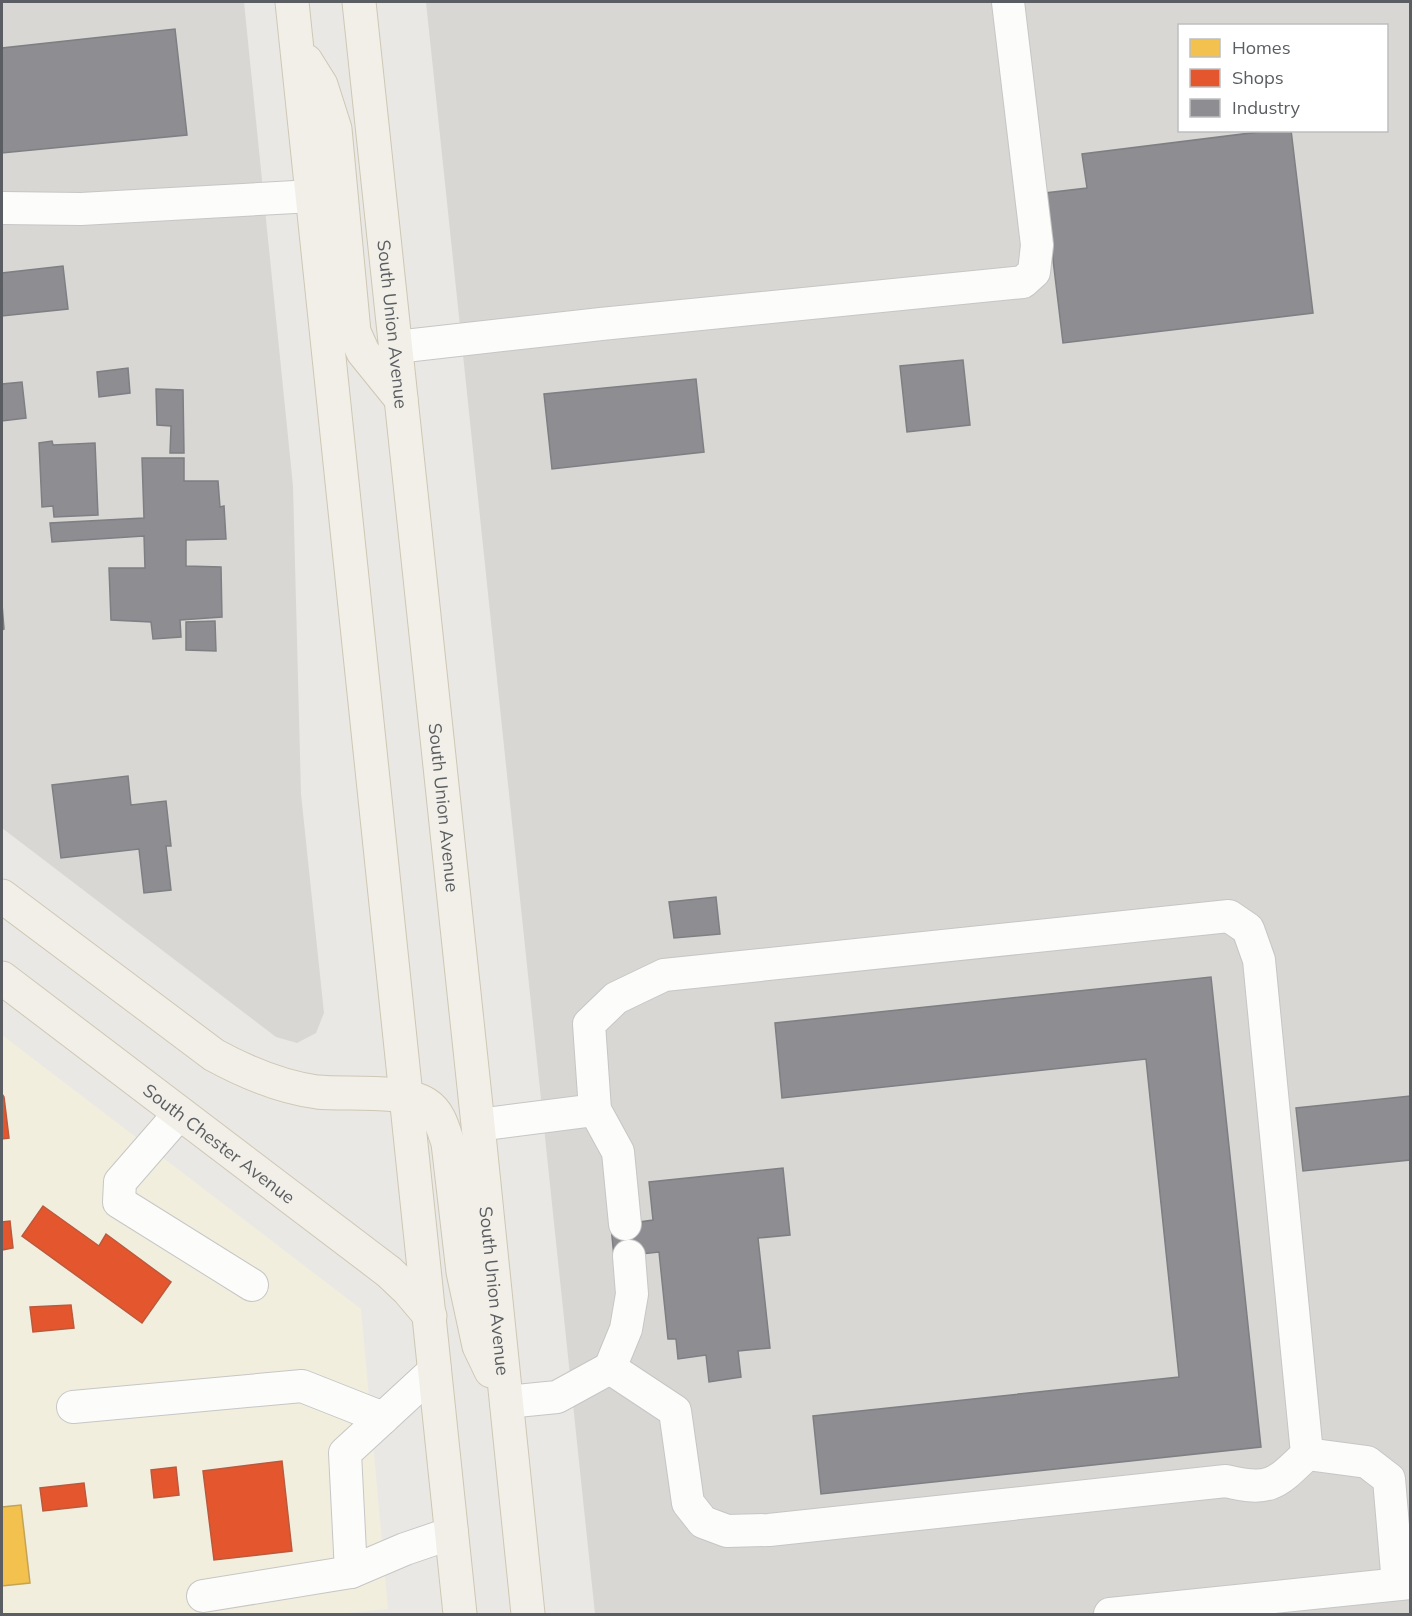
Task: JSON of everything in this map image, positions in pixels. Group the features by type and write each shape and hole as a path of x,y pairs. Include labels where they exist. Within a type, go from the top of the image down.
{"main road":[{"path":"292,2 460,1614"},
{"name":"South Union Avenue","path":"359,2 528,1614"},
{"path":"297,47 321,85 336,129 354,332 363,352 401,399"},
{"path":"2,896 214,1055 234,1066 266,1080 290,1087 318,1092 406,1096 424,1102 434,1110 448,1143 463,1272 479,1346 506,1402"},
{"name":"South Chester Avenue","path":"2,978 15,1000 180,1113 389,1272 430,1316"}],"street":[{"path":"396,347 1023,282 1034,272 1037,245 1008,2"},
{"path":"2,208 81,208 313,196"},
{"path":"625,1224 618,1152 595,1110 590,1024 616,998 664,975 1229,916 1248,929 1259,960 1308,1454"},
{"path":"478,1125 595,1110"},
{"path":"180,1113 120,1182 119,1202 252,1285"},
{"path":"506,1402 557,1397 610,1368 626,1329 632,1294 629,1256"},
{"path":"610,1368 675,1411 688,1503 703,1522 727,1531 769,1530 1226,1481 1263,1487 1282,1479 1308,1454"},
{"path":"351,1572 345,1453 435,1370"},
{"path":"73,1407 302,1386 383,1418"},
{"path":"1110,1614 1404,1583 1389,1479 1367,1462 1308,1454"},
{"path":"203,1596 351,1572 405,1549 452,1533"}],"shaded area":[{"path":"2,2 244,2 293,486 301,794 324,1013 316,1033 297,1043 276,1037 2,828"},
{"path":"426,2 1410,2 1410,1614 595,1614"},
{"path":"2,1035 361,1309 388,1609 336,1614 2,1614"}],"building: Homes":[{"path":"21,1505 30,1583 2,1586 2,1507"}],"building: Shops":[{"path":"2,1094 9,1138 2,1139"},
{"path":"43,1206 99,1246 106,1234 171,1282 142,1323 22,1236"},
{"path":"10,1221 13,1248 2,1250 2,1222"},
{"path":"71,1305 74,1328 33,1332 30,1307"},
{"path":"282,1461 292,1551 214,1560 203,1471"},
{"path":"176,1467 179,1495 154,1498 151,1470"},
{"path":"84,1483 87,1506 43,1511 40,1488"}],"building: Industry":[{"path":"175,29 187,135 2,153 2,48"},
{"path":"1259,132 1291,132 1313,313 1063,343 1045,193 1087,188 1082,154"},
{"path":"63,266 68,309 2,316 2,273"},
{"path":"963,360 970,425 907,432 900,366"},
{"path":"128,368 130,393 99,397 97,372"},
{"path":"696,379 704,452 552,469 544,394"},
{"path":"22,382 26,418 2,421 2,384"},
{"path":"156,389 183,390 184,453 170,453 171,426 157,425"},
{"path":"52,441 53,445 95,443 98,515 54,517 53,506 42,507 39,443"},
{"path":"142,458 184,458 184,481 218,481 220,507 224,506 226,539 186,540 186,566 221,567 222,617 180,620 181,637 153,639 151,622 111,620 109,568 145,568 144,536 52,542 50,523 144,518"},
{"path":"2,604 4,629 2,630"},
{"path":"215,621 216,651 186,650 186,622"},
{"path":"128,776 131,805 166,801 171,846 166,846 171,890 144,893 139,849 61,858 52,785"},
{"path":"716,897 720,934 674,938 669,902"},
{"path":"1211,977 1261,1447 821,1494 813,1416 1179,1377 1146,1059 782,1098 775,1023"},
{"path":"1410,1096 1410,1160 1303,1171 1296,1108"},
{"path":"783,1168 790,1235 758,1238 770,1348 738,1351 741,1377 709,1382 706,1355 678,1359 676,1339 668,1339 659,1252 614,1257 611,1226 653,1220 649,1182"}]}
